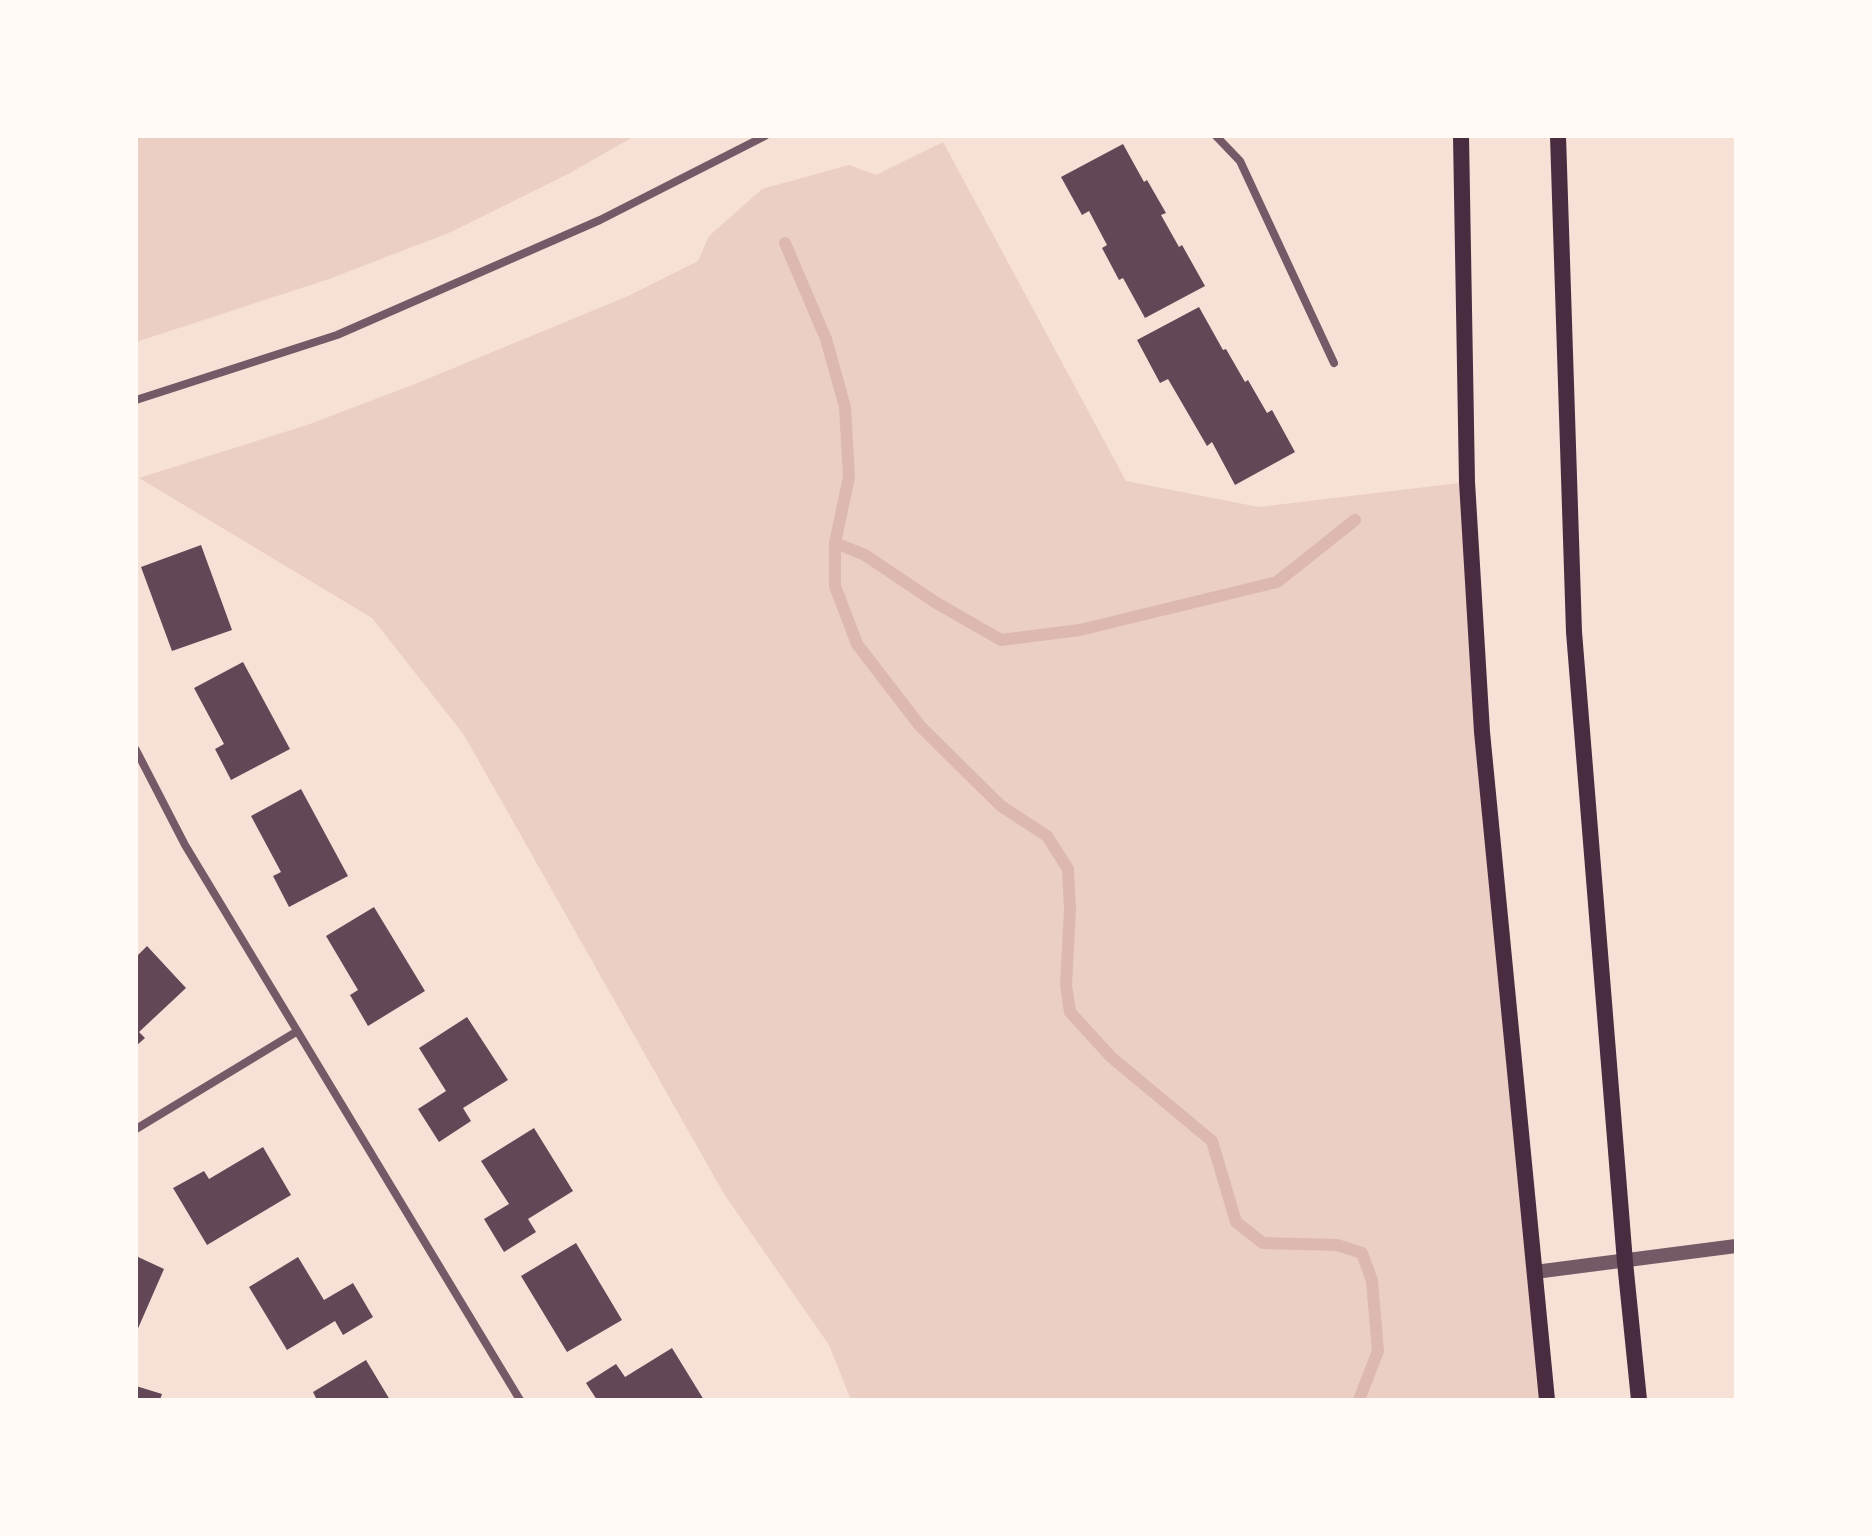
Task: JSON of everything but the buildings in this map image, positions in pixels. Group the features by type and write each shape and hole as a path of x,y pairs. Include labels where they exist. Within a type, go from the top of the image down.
{"main road":[{"path":"1461,136 1467,482 1482,732 1547,1400"},
{"path":"1558,136 1574,632 1639,1400"}],"street":[{"path":"136,400 337,335 600,220 765,136"},
{"path":"1216,136 1240,161 1334,363"},
{"path":"136,750 185,845 520,1400"},
{"path":"136,1129 296,1032"},
{"path":"1535,1272 1736,1246"}],"shaded area":[{"path":"136,136 635,136 568,174 451,232 329,279 136,342"},
{"path":"943,142 1126,481 1259,507 1467,482 1547,1400 851,1400 829,1345 724,1194 464,735 372,618 139,478 307,425 628,296 698,261 709,236 762,189 849,165 876,175"}],"waterway":[{"path":"785,243 826,339 845,407 849,477 835,543 835,586 857,644 920,726 1001,806 1047,836 1068,869 1070,909 1066,985 1070,1012 1111,1057 1212,1141 1236,1222 1263,1243 1337,1245 1362,1253 1372,1281 1378,1351 1359,1400"},
{"path":"835,543 865,555 935,602 1001,640 1080,630 1277,582 1355,520"}]}
